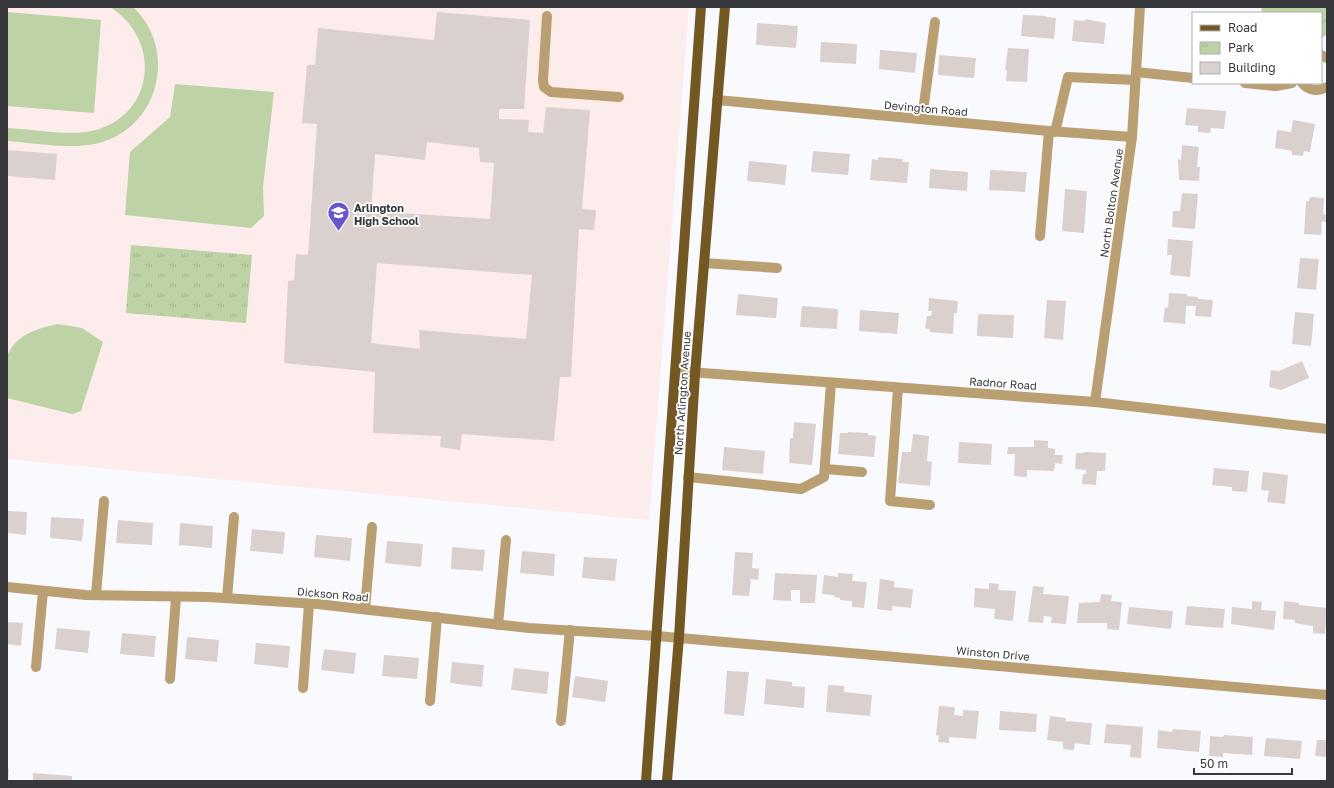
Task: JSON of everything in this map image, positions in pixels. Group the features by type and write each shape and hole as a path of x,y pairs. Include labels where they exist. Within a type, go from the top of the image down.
{"main road":[{"name":"North Arlington Avenue","path":"646,781 701,7"},
{"name":"North Arlington Avenue","path":"667,781 679,638 695,374 725,7"}],"street":[{"name":"North Bolton Avenue","path":"1095,402 1132,137 1140,7"},
{"path":"547,16 542,80 544,87 551,92 619,98"},
{"path":"922,119 935,22"},
{"path":"1040,236 1052,132 1068,77 1136,76 1192,78"},
{"path":"1256,84 1276,86 1287,84"},
{"path":"1303,84 1314,90 1327,87"},
{"name":"Devington Road","path":"718,100 1052,132 1132,137"},
{"path":"704,263 777,268"},
{"name":"Radnor Road","path":"676,371 695,374 1095,402 1327,429"},
{"path":"688,477 801,489 824,477 831,383"},
{"path":"898,388 890,501 930,505"},
{"path":"825,469 862,472"},
{"path":"96,595 104,501"},
{"path":"227,598 234,517"},
{"path":"365,609 372,527"},
{"path":"498,625 506,540"},
{"name":"Dickson Road","path":"7,587 96,595 227,598 309,604 437,617 498,625 657,636"},
{"path":"36,667 43,591"},
{"path":"170,679 176,597"},
{"path":"303,688 309,604"},
{"path":"430,700 437,617"},
{"path":"561,721 570,630"},
{"name":"Winston Drive","path":"657,636 1327,695"}],"shaded area":[{"name":"Arlington High School","path":"7,7 689,7 649,520 7,459"}],"green space":[{"path":"110,7 133,7 147,24 155,44 158,64 156,85 148,104 136,121 120,134 99,143 88,145 65,146 7,141 7,128 64,133 87,132 96,130 116,121 131,108 140,92 145,74 144,55 138,37 127,21"},
{"path":"1262,7 1327,7 1327,34 1322,38 1322,12 1261,12"},
{"path":"7,12 101,20 94,113 7,106"},
{"path":"175,84 274,92 263,187 264,216 251,228 125,215 130,152 170,117"},
{"path":"131,245 252,255 246,323 126,313"},
{"path":"58,324 82,328 103,342 81,411 72,414 7,398 6,366 10,349 21,338 35,330"}],"building":[{"path":"437,12 530,20 524,109 499,109 499,119 529,120 528,132 543,133 546,107 590,110 582,209 596,210 594,230 579,229 571,377 560,377 554,441 462,434 460,450 440,447 441,436 373,433 375,372 284,363 288,281 294,280 296,254 308,255 317,124 302,123 307,65 315,65 318,28 434,40","holes":["427,142 479,148 480,162 494,163 490,219 371,211 375,154 425,160","377,263 532,275 526,339 419,330 420,349 371,343"]},
{"path":"1023,15 1056,18 1054,39 1021,36"},
{"path":"1085,19 1106,23 1104,44 1072,41 1074,20 1085,21"},
{"path":"757,23 798,26 796,48 756,45"},
{"path":"821,42 857,44 856,64 820,62"},
{"path":"1008,48 1029,49 1027,82 1006,81 1007,70 1005,70"},
{"path":"880,50 917,53 915,73 879,69"},
{"path":"939,55 976,58 974,78 938,75"},
{"path":"1187,108 1226,111 1224,129 1211,128 1210,133 1198,132 1198,126 1185,125"},
{"path":"1293,120 1315,124 1310,152 1304,151 1303,156 1292,155 1292,151 1275,148 1277,130 1291,132"},
{"path":"1182,145 1199,147 1197,167 1200,167 1199,181 1179,180 1178,159 1181,160"},
{"path":"7,150 57,154 55,180 7,176"},
{"path":"813,151 850,154 848,175 811,172"},
{"path":"878,157 903,159 902,162 909,162 907,183 870,180 872,159 878,160"},
{"path":"749,161 787,165 785,185 747,181"},
{"path":"930,169 968,172 967,191 929,188"},
{"path":"990,170 1027,172 1025,192 989,190"},
{"path":"1065,189 1087,191 1084,233 1062,231"},
{"path":"1182,193 1198,194 1195,229 1172,227 1173,211 1180,211"},
{"path":"1310,197 1324,198 1323,214 1327,215 1326,222 1322,221 1321,235 1304,234 1306,201 1309,201"},
{"path":"1168,239 1193,241 1190,277 1170,275 1172,255 1167,255"},
{"path":"1300,258 1319,259 1316,290 1297,288"},
{"path":"1169,293 1187,294 1187,296 1198,297 1198,299 1213,300 1211,317 1195,316 1196,306 1186,306 1185,324 1163,322 1165,307 1168,308"},
{"path":"738,294 778,298 776,318 736,315"},
{"path":"929,298 958,301 957,313 954,313 953,334 930,332 930,329 925,328 927,316 931,316 932,311 928,311"},
{"path":"1047,300 1066,301 1063,340 1044,338"},
{"path":"802,306 838,309 837,329 800,327"},
{"path":"860,310 899,313 897,334 859,331"},
{"path":"1295,312 1314,314 1311,346 1292,344"},
{"path":"978,314 1014,315 1013,338 977,336"},
{"path":"1302,361 1309,378 1281,390 1269,387 1271,370 1279,371"},
{"path":"794,422 816,424 812,465 789,463 790,438 793,438"},
{"path":"840,433 868,433 868,435 876,436 874,457 838,454"},
{"path":"913,434 929,436 927,461 932,462 930,486 898,483 902,452 911,452"},
{"path":"1034,440 1048,441 1048,448 1055,449 1055,455 1063,455 1062,464 1055,463 1054,471 1027,470 1027,477 1014,476 1015,454 1007,454 1008,447 1034,447"},
{"path":"959,442 992,444 991,465 958,463"},
{"path":"724,447 765,451 763,474 722,470"},
{"path":"1076,453 1106,453 1105,471 1097,471 1096,485 1082,484 1083,474 1086,474 1086,470 1075,469"},
{"path":"1214,468 1249,471 1247,492 1232,491 1232,487 1212,485"},
{"path":"1263,472 1288,475 1285,504 1267,502 1269,491 1261,490"},
{"path":"7,511 27,512 26,535 7,533"},
{"path":"51,517 84,519 82,541 50,538"},
{"path":"118,520 153,523 152,545 116,543"},
{"path":"180,523 213,526 212,548 179,545"},
{"path":"252,529 285,532 283,554 250,551"},
{"path":"316,535 352,538 350,561 314,557"},
{"path":"387,541 423,544 421,567 385,563"},
{"path":"452,547 485,550 483,571 451,569"},
{"path":"522,551 555,554 554,576 520,573"},
{"path":"735,552 753,553 752,568 759,569 758,580 751,579 749,596 732,595"},
{"path":"584,557 617,559 615,581 582,578"},
{"path":"775,573 817,575 815,603 800,603 800,590 791,590 791,601 773,600"},
{"path":"838,573 853,574 852,581 867,582 864,608 852,607 852,601 840,600 840,598 834,597 834,595 822,594 824,575 838,577"},
{"path":"880,579 894,581 894,587 913,589 911,608 892,606 892,611 877,609"},
{"path":"989,583 999,584 998,590 1016,591 1013,621 994,619 995,609 974,607 975,588 989,589"},
{"path":"1033,586 1044,587 1043,594 1069,596 1066,624 1051,623 1052,617 1044,616 1043,623 1028,622"},
{"path":"1101,594 1112,595 1111,601 1122,602 1119,630 1107,629 1107,623 1077,623 1079,603 1100,602"},
{"path":"1252,601 1262,602 1261,610 1276,611 1274,630 1231,624 1232,607 1252,609"},
{"path":"1284,601 1299,603 1299,605 1327,608 1325,634 1313,633 1313,626 1295,623 1295,620 1283,619"},
{"path":"1187,606 1225,609 1223,628 1185,625"},
{"path":"1129,607 1173,611 1171,629 1127,624"},
{"path":"7,622 23,623 21,646 7,644"},
{"path":"57,628 90,631 88,653 55,649"},
{"path":"122,633 156,636 154,657 120,654"},
{"path":"187,637 219,640 217,662 185,659"},
{"path":"256,643 290,646 288,668 254,664"},
{"path":"324,649 356,653 354,674 321,670"},
{"path":"384,655 419,658 417,679 382,676"},
{"path":"452,662 484,665 482,687 450,683"},
{"path":"514,668 549,672 547,694 511,690"},
{"path":"727,671 749,672 744,716 724,714"},
{"path":"575,676 608,681 605,702 572,697"},
{"path":"766,679 792,682 792,686 805,687 804,708 764,704"},
{"path":"828,685 844,686 844,692 872,695 870,716 826,712"},
{"path":"939,706 955,707 954,715 963,716 963,710 979,711 976,739 949,737 949,743 938,742 939,736 936,735"},
{"path":"1000,711 1037,714 1036,732 999,730"},
{"path":"1050,716 1066,718 1065,721 1092,723 1090,745 1075,743 1074,750 1063,749 1063,742 1047,740"},
{"path":"1106,724 1143,727 1141,758 1130,757 1131,745 1104,743"},
{"path":"1173,729 1201,731 1199,752 1157,748 1158,730 1172,732"},
{"path":"1224,735 1253,737 1252,755 1223,753 1223,757 1209,756 1210,736 1223,737"},
{"path":"1266,738 1302,741 1300,759 1264,756"},
{"path":"1317,740 1327,740 1327,757 1315,756"},
{"path":"7,769 9,769 8,781 7,781"},
{"path":"33,773 72,776 72,781 33,781"}],"place":[{"name":"Arlington High School","path":"339,232"}]}
